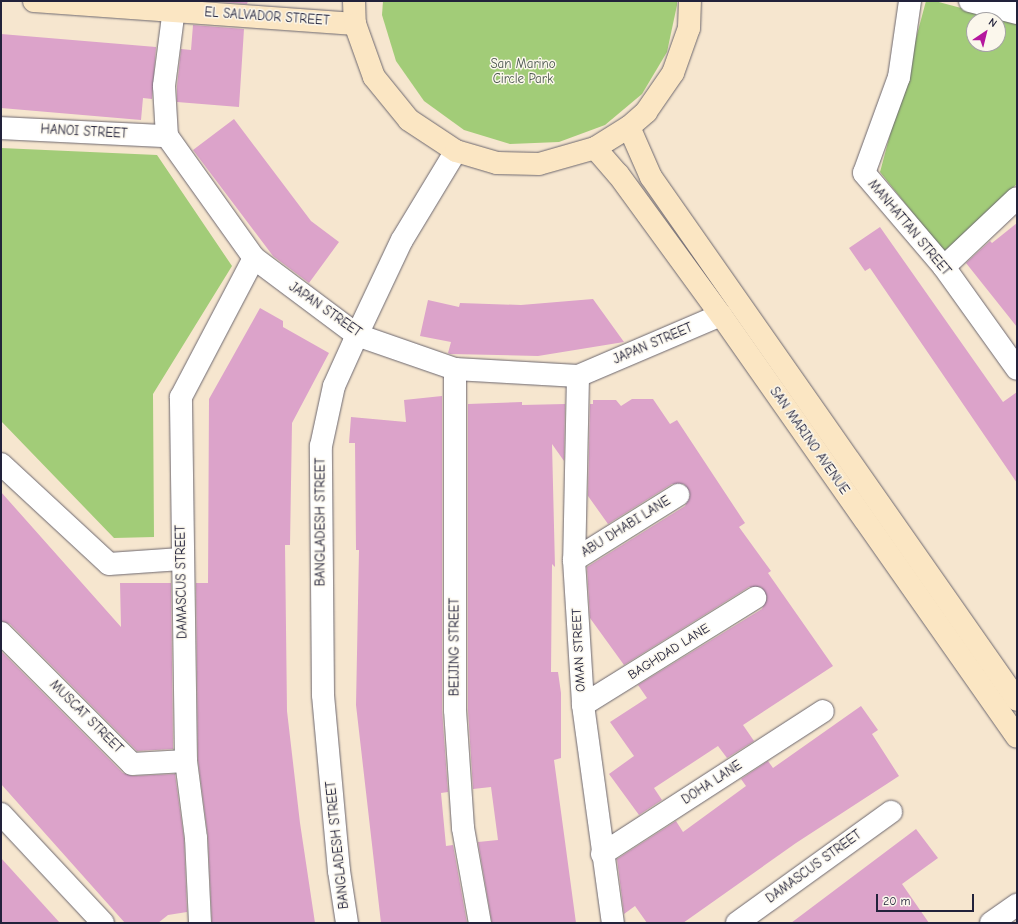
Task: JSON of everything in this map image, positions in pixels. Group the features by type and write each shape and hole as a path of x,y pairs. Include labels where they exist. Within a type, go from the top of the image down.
{"main road":[{"name":"EL SALVADOR STREET","path":"34,1 175,6 355,24"},
{"path":"354,1 355,24 374,77 409,120 456,151 497,163 539,164 595,148 629,127 646,112 673,73 689,28 690,1"},
{"name":"SAN MARINO AVENUE","path":"629,127 650,177 1017,700"},
{"name":"SAN MARINO AVENUE","path":"595,148 618,174 721,315 1017,737"}],"street":[{"name":"MANHATTAN STREET","path":"910,1 899,77 864,174 944,267 1014,360"},
{"path":"970,1 1017,13"},
{"path":"167,136 164,86 175,6"},
{"name":"HANOI STREET","path":"1,128 167,136"},
{"name":"JAPAN STREET","path":"167,136 254,258 357,335 455,369 578,376 721,315"},
{"name":"BANGLADESH STREET","path":"347,923 339,871 323,695 321,446 334,386 357,335 402,240 456,151"},
{"path":"944,267 1017,198"},
{"name":"DAMASCUS STREET","path":"200,923 196,838 186,761 181,559 181,397 254,258"},
{"name":"BEIJING STREET","path":"455,369 455,710 463,828 480,923"},
{"name":"OMAN STREET","path":"578,376 574,560 582,705 613,923"},
{"path":"1,464 109,564 181,559"},
{"name":"ABU DHABI LANE","path":"574,560 678,495"},
{"name":"BAGHDAD LANE","path":"582,705 755,598"},
{"name":"MUSCAT STREET","path":"1,633 132,764 186,761"},
{"name":"DOHA LANE","path":"602,854 823,711"},
{"name":"DAMASCUS STREET","path":"737,923 891,812"},
{"path":"1,814 103,923"},
{"path":"991,923 1017,904"}],"green space":[{"name":"San Marino Circle Park","path":"383,1 677,1 677,5 667,52 642,94 605,125 559,142 510,144 464,130 424,101 396,61 382,15"},
{"path":"926,1 935,1 976,12 966,12 966,52 1006,52 1006,20 1017,23 1017,184 944,252 880,172"},
{"path":"1,148 157,155 232,266 153,394 154,537 114,538 1,421"}],"building":[{"path":"209,1 248,1 247,4"},
{"path":"193,25 244,29 239,107 177,102 177,86 181,49 191,50"},
{"path":"1,34 156,47 152,99 143,98 141,120 1,108"},
{"path":"234,119 311,221 339,242 309,283 273,256 193,150"},
{"path":"1017,223 1017,327 966,263 990,241 992,243"},
{"path":"880,227 1003,402 1017,392 1017,483 870,268 865,271 849,248"},
{"path":"593,299 624,342 538,356 450,354 448,353 451,342 420,336 428,300 459,307 460,303 521,305"},
{"path":"260,308 283,321 283,327 329,353 292,423 290,545 285,545 287,711 300,823 315,923 212,923 208,837 198,760 196,583 208,583 209,399"},
{"path":"442,396 442,710 448,792 441,793 446,846 453,845 467,923 381,923 356,705 359,550 356,550 355,443 349,443 351,417 406,422 404,400"},
{"path":"632,399 653,399 670,424 677,420 745,523 739,527 771,571 768,573 833,666 743,725 754,741 727,758 718,746 654,788 662,800 639,815 609,774 634,756 610,722 647,698 638,685 762,609 767,598 761,587 749,587 624,665 590,618 587,567 685,506 690,495 684,484 672,484 608,524 588,496 590,404 593,404 593,400 616,400 621,406"},
{"path":"522,402 522,405 565,404 564,461 552,444 555,567 552,564 551,672 558,672 561,693 561,758 554,760 576,923 492,923 478,842 498,840 491,787 473,789 468,710 468,404"},
{"path":"1,492 121,627 120,583 171,583 173,749 137,751 10,624 1,621"},
{"path":"1,651 123,773 133,776 175,774 184,839 187,912 168,915 158,923 125,923 1,784"},
{"path":"861,706 878,730 872,734 899,776 796,843 683,923 647,923 635,906 624,914 617,859 676,821 683,832 746,786 741,779 768,761 773,768"},
{"path":"916,829 938,858 902,884 929,923 791,923"},
{"path":"1,858 60,923 1,923"}]}
